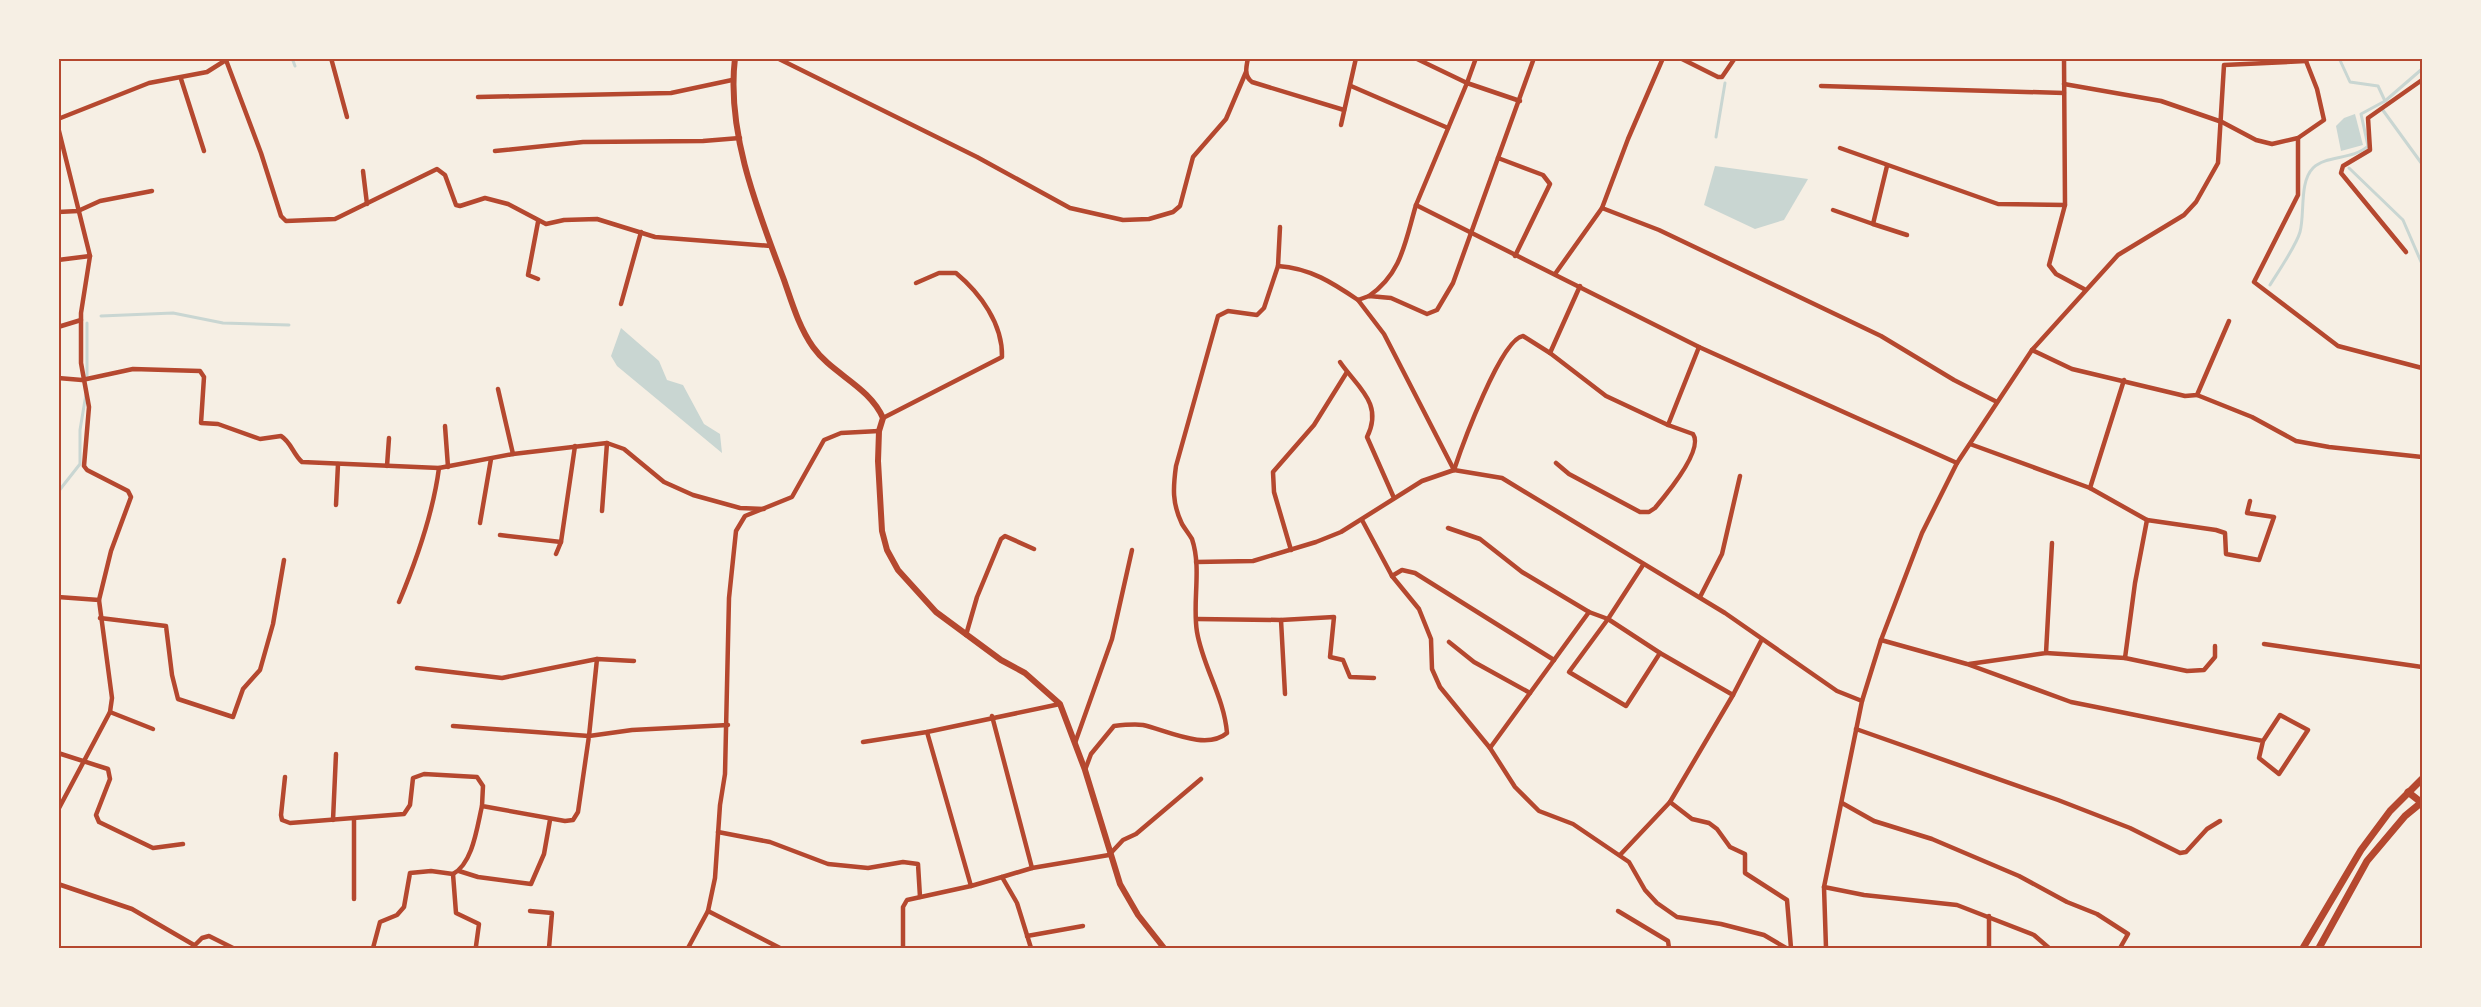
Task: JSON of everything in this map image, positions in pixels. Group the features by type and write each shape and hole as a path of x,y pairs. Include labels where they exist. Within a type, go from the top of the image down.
{"main road":[{"path":"735,58 732,80 740,138 752,191 796,316 814,349 875,404 883,418 879,431 882,531 887,550 898,570 936,612 1001,660 1025,673 1060,704 1085,770 1109,855 1120,884 1138,915 1164,948"},
{"path":"2303,948 2361,850 2390,811 2422,779"},
{"path":"2319,948 2367,861 2398,823 2422,802 2408,792"}],"street":[{"path":"331,58 347,117"},
{"path":"777,58 977,157 1070,208 1123,220 1149,219 1173,212 1180,206 1193,157 1226,118 1246,72 1248,58"},
{"path":"1341,125 1356,58"},
{"path":"1415,58 1467,83 1520,101"},
{"path":"1358,300 1369,296 1390,279 1398,265 1416,205 1476,58"},
{"path":"1369,296 1391,298 1427,314 1437,310 1453,283 1534,58"},
{"path":"1556,274 1602,208 1628,139 1663,58"},
{"path":"1680,58 1718,77 1729,69 1735,58"},
{"path":"2064,58 2065,205 2049,265 2056,274 2085,289"},
{"path":"58,120 149,83 181,79 207,72 227,59 281,216 291,222 335,219 437,169 445,175 456,205 466,206 485,198 508,204 538,222 546,224 564,220 604,220 676,240 771,246"},
{"path":"1826,948 1824,887 1862,701 1881,640 1922,533 1958,463 2032,350 2085,289 2118,255 2184,215 2196,202 2218,163 2222,122 2224,65 2307,60 2324,120 2298,138 2272,144 2222,122 2161,101 2064,84"},
{"path":"1246,72 1247,78 1252,82 1344,110"},
{"path":"181,79 204,151"},
{"path":"478,97 671,93 732,80"},
{"path":"2406,252 2341,172 2343,166 2370,150 2368,118 2422,80"},
{"path":"1351,86 1448,128"},
{"path":"1821,86 2064,93"},
{"path":"58,127 67,152 90,256 81,320 82,380 89,407 84,466 87,470 128,491 131,495 111,551 99,600 112,692 110,712 58,810"},
{"path":"495,151 583,142 703,141 740,138"},
{"path":"2298,138 2298,195 2254,282 2338,345 2422,368"},
{"path":"1840,148 1998,204 2065,205"},
{"path":"58,152 67,152"},
{"path":"1498,158 1543,175 1550,184 1515,256"},
{"path":"1874,224 1887,166"},
{"path":"363,171 367,204"},
{"path":"58,212 78,210 100,201 152,191"},
{"path":"1416,205 1699,347 1958,463"},
{"path":"1602,208 1659,230 1881,336 1954,380 1997,402"},
{"path":"1833,210 1907,235"},
{"path":"538,222 528,275 538,279"},
{"path":"1085,770 1091,754 1114,726 1141,725 1190,737 1214,740 1220,739 1227,733 1220,697 1200,644 1196,562 1191,538 1174,506 1173,489 1176,465 1200,384 1206,353 1220,314 1228,311 1253,316 1262,311 1278,266 1280,227"},
{"path":"621,304 641,232"},
{"path":"58,260 90,256"},
{"path":"1278,266 1297,268 1325,278 1358,300 1384,334 1454,470"},
{"path":"883,418 1002,357 1003,339 994,320 963,279 956,273 939,273 916,283"},
{"path":"1550,353 1580,286"},
{"path":"58,327 81,320"},
{"path":"2197,395 2229,321"},
{"path":"1454,470 1487,388 1511,342 1523,336 1550,353 1606,396 1693,434 1696,442 1694,453 1655,508 1648,512 1640,512 1569,474 1556,464"},
{"path":"1668,425 1699,347"},
{"path":"2032,350 2072,369 2185,396 2197,395 2252,417 2296,441 2422,457"},
{"path":"1340,362 1366,393 1374,414 1373,425 1367,437 1394,498"},
{"path":"58,378 82,380 134,369 201,371 204,377 202,424 216,423 260,439 281,436 287,440 293,454 302,462 439,468 513,454 607,443 624,449 664,482 693,495 740,508 764,508"},
{"path":"1291,550 1274,492 1273,472 1314,425 1347,372"},
{"path":"2090,488 2124,380"},
{"path":"498,389 513,454"},
{"path":"445,426 448,467"},
{"path":"688,948 708,910 715,878 728,725 730,581 736,531 745,516 792,497 824,440 841,433 879,431"},
{"path":"387,466 389,438"},
{"path":"602,511 607,443"},
{"path":"1970,444 2090,488 2147,520 2225,533 2226,554 2259,560 2274,517 2247,513 2250,501"},
{"path":"556,554 561,542 575,446"},
{"path":"480,523 491,459"},
{"path":"336,505 338,464"},
{"path":"399,602 425,526 434,509 439,468"},
{"path":"1196,562 1253,561 1291,550 1341,532 1422,481 1454,470 1502,478 1602,536 1643,565 1700,597 1837,691 1862,701"},
{"path":"1700,597 1722,554 1740,476"},
{"path":"1362,520 1392,576 1419,609 1431,639 1432,669 1440,687 1490,748 1515,787 1539,811 1573,824 1629,862 1644,890 1657,903 1677,917 1721,924 1764,935 1786,948"},
{"path":"2125,658 2135,583 2147,520"},
{"path":"1449,528 1480,539 1522,572 1589,612 1608,619 1660,653 1733,695"},
{"path":"500,535 561,542"},
{"path":"966,635 977,597 1001,539 1005,536 1034,549"},
{"path":"2046,653 2052,543"},
{"path":"1075,743 1112,639 1132,550"},
{"path":"100,618 125,619 166,626 172,675 178,699 233,717 243,689 260,670 273,624 284,560"},
{"path":"1643,565 1608,619 1569,672 1626,706 1660,653"},
{"path":"1392,576 1402,570 1415,573 1554,660"},
{"path":"58,597 99,600"},
{"path":"1490,748 1589,612"},
{"path":"1197,619 1281,620 1334,617 1330,657 1343,660 1350,677 1374,678"},
{"path":"1281,620 1284,694"},
{"path":"1881,640 1967,664 2071,702 2263,741"},
{"path":"1620,855 1670,802 1733,695 1761,641"},
{"path":"1449,642 1474,662 1530,693"},
{"path":"2264,644 2422,667"},
{"path":"1967,664 2046,653 2125,658 2187,671 2204,670 2215,657 2215,646"},
{"path":"482,806 550,820 573,820 578,812 597,659"},
{"path":"417,668 502,678 597,659 634,662"},
{"path":"863,742 927,732 992,716 1060,704"},
{"path":"110,712 153,729"},
{"path":"2280,715 2308,730 2279,774 2259,759 2263,741 2280,715"},
{"path":"992,716 1032,868"},
{"path":"453,726 589,736 632,730 728,725"},
{"path":"1856,729 2058,800 2130,828 2177,851 2186,852 2207,829 2220,821"},
{"path":"927,732 971,886"},
{"path":"58,753 108,769 110,773 96,813 99,822 153,848 183,844"},
{"path":"333,820 336,754"},
{"path":"285,777 282,820 290,824 404,814 410,805 414,778 424,774 477,777 483,786 482,806 472,845 459,871 453,874 431,871 410,873 404,907 397,915 380,922 373,948"},
{"path":"903,948 903,904 909,899 971,886 1032,868 1109,855 1123,840 1136,834 1201,779"},
{"path":"1670,802 1692,819 1718,829 1730,847 1745,854 1746,873 1788,900 1791,948"},
{"path":"1842,802 1874,821 1932,839 2097,914 2128,934 2120,948"},
{"path":"354,819 354,899"},
{"path":"459,871 478,877 531,884 544,854 550,820"},
{"path":"718,832 770,842 828,864 868,868 903,862 918,864 920,897"},
{"path":"453,874 456,913 479,924 476,946"},
{"path":"1002,877 1017,903 1031,948"},
{"path":"58,884 132,909 193,947 209,936 233,948"},
{"path":"1824,887 1857,894 1957,905 2034,935 2049,948"},
{"path":"530,910 552,913 549,948"},
{"path":"708,910 780,948"},
{"path":"1618,911 1661,935 1668,941 1669,948"},
{"path":"1989,916 1989,948"},
{"path":"1027,936 1083,926"}],"shaded area":[{"path":"2355,114 2363,145 2341,151 2336,126 2344,118"},
{"path":"1715,166 1808,179 1784,220 1755,229 1704,205"},
{"path":"621,328 659,361 667,380 683,385 704,424 720,434 722,453 617,366 611,356"}],"waterway":[{"path":"292,58 295,66"},
{"path":"2339,58 2350,82 2378,86 2385,101"},
{"path":"2270,285 2298,238 2304,190 2313,168 2325,161 2355,154 2368,146 2361,114 2385,101 2422,69"},
{"path":"1716,137 1725,83"},
{"path":"2382,109 2422,164"},
{"path":"2349,168 2403,220 2422,264"},
{"path":"101,316 173,313 223,323 289,325"},
{"path":"87,323 87,378"},
{"path":"58,492 80,464 80,430 86,394"}]}
